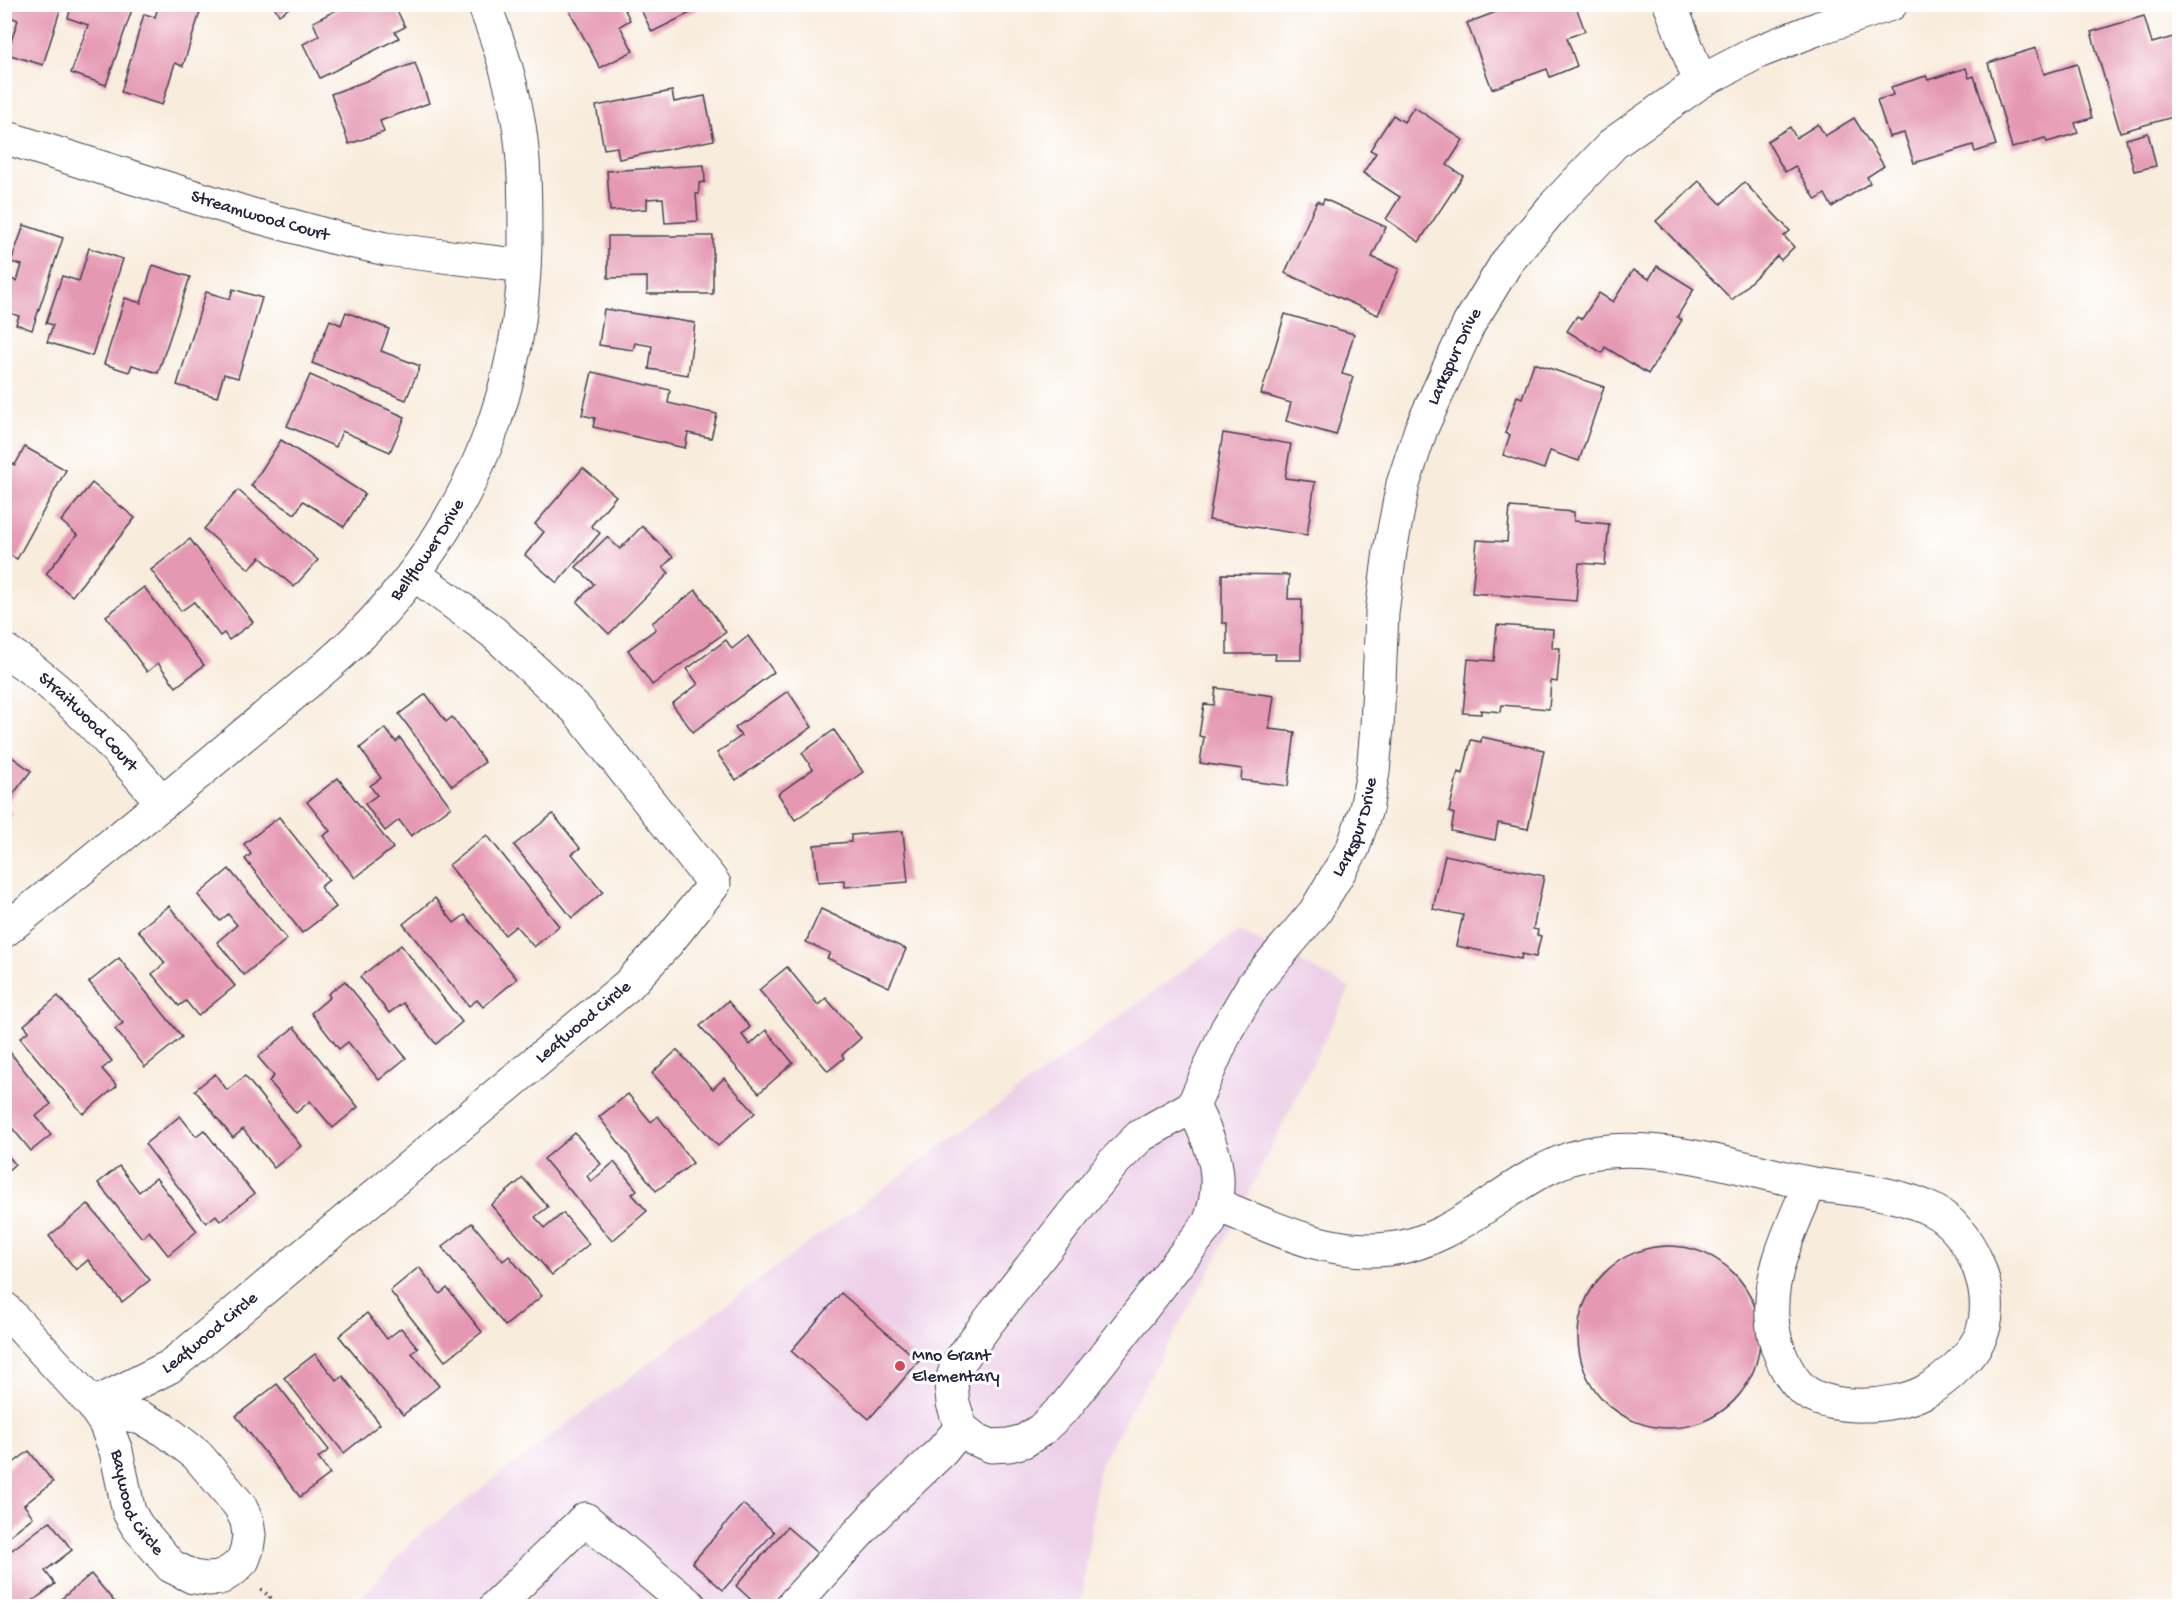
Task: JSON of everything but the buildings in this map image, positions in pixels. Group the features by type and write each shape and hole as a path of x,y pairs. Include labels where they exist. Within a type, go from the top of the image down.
{"street":[{"name":"Bellflower Drive","path":"4,932 163,803 340,653 372,623 414,574 454,513 475,473 491,436 517,340 524,266 525,206 518,117 501,51 484,4"},
{"path":"1670,4 1700,82"},
{"name":"Larkspur Drive","path":"1193,1106 1227,1029 1253,985 1315,912 1353,848 1366,809 1377,727 1382,613 1395,520 1403,484 1416,442 1450,363 1469,324 1507,262 1554,206 1614,143 1700,82 1763,50 1891,4"},
{"name":"Streamwood Court","path":"4,137 252,215 336,238 396,250 524,266"},
{"name":"Leafwood Circle","path":"93,1405 165,1369 182,1357 628,985 667,943 714,884 577,710 493,632 414,574"},
{"name":"Straitwood Court","path":"4,650 23,662 78,710 112,743 163,803"},
{"path":"1193,1106 1216,1160 1217,1205 1199,1238 1066,1406 1041,1430 1024,1440 1009,1445 992,1446 961,1428 953,1403 951,1384 957,1365 1113,1162 1140,1136 1193,1106"},
{"path":"1217,1205 1297,1238 1357,1251 1392,1249 1438,1236 1539,1172 1565,1160 1598,1152 1640,1151 1687,1155 1810,1183 1872,1192 1931,1209 1946,1219 1964,1238 1983,1274 1986,1302 1983,1330 1970,1352 1953,1371 1923,1393 1892,1402 1867,1405 1846,1404 1822,1399 1805,1391 1791,1377 1779,1350 1772,1317 1774,1283 1780,1256 1810,1183"},
{"name":"Baywood Circle","path":"4,1308 93,1405 105,1423 116,1451 129,1512 137,1526 171,1566 193,1577 208,1579 220,1578 234,1569 243,1560 248,1549 247,1521 240,1506 196,1455 165,1430 141,1418 93,1405"},
{"path":"792,1606 874,1516 942,1451 961,1428"},
{"path":"496,1606 585,1519 690,1606"}],"shaded area":[{"name":"Mno Grant Elementary","path":"1239,930 1350,988 1213,1265 1099,1466 1081,1606 354,1606 413,1540 803,1247"}],"place":[{"name":"Mno Grant Elementary","path":"900,1366"}]}
